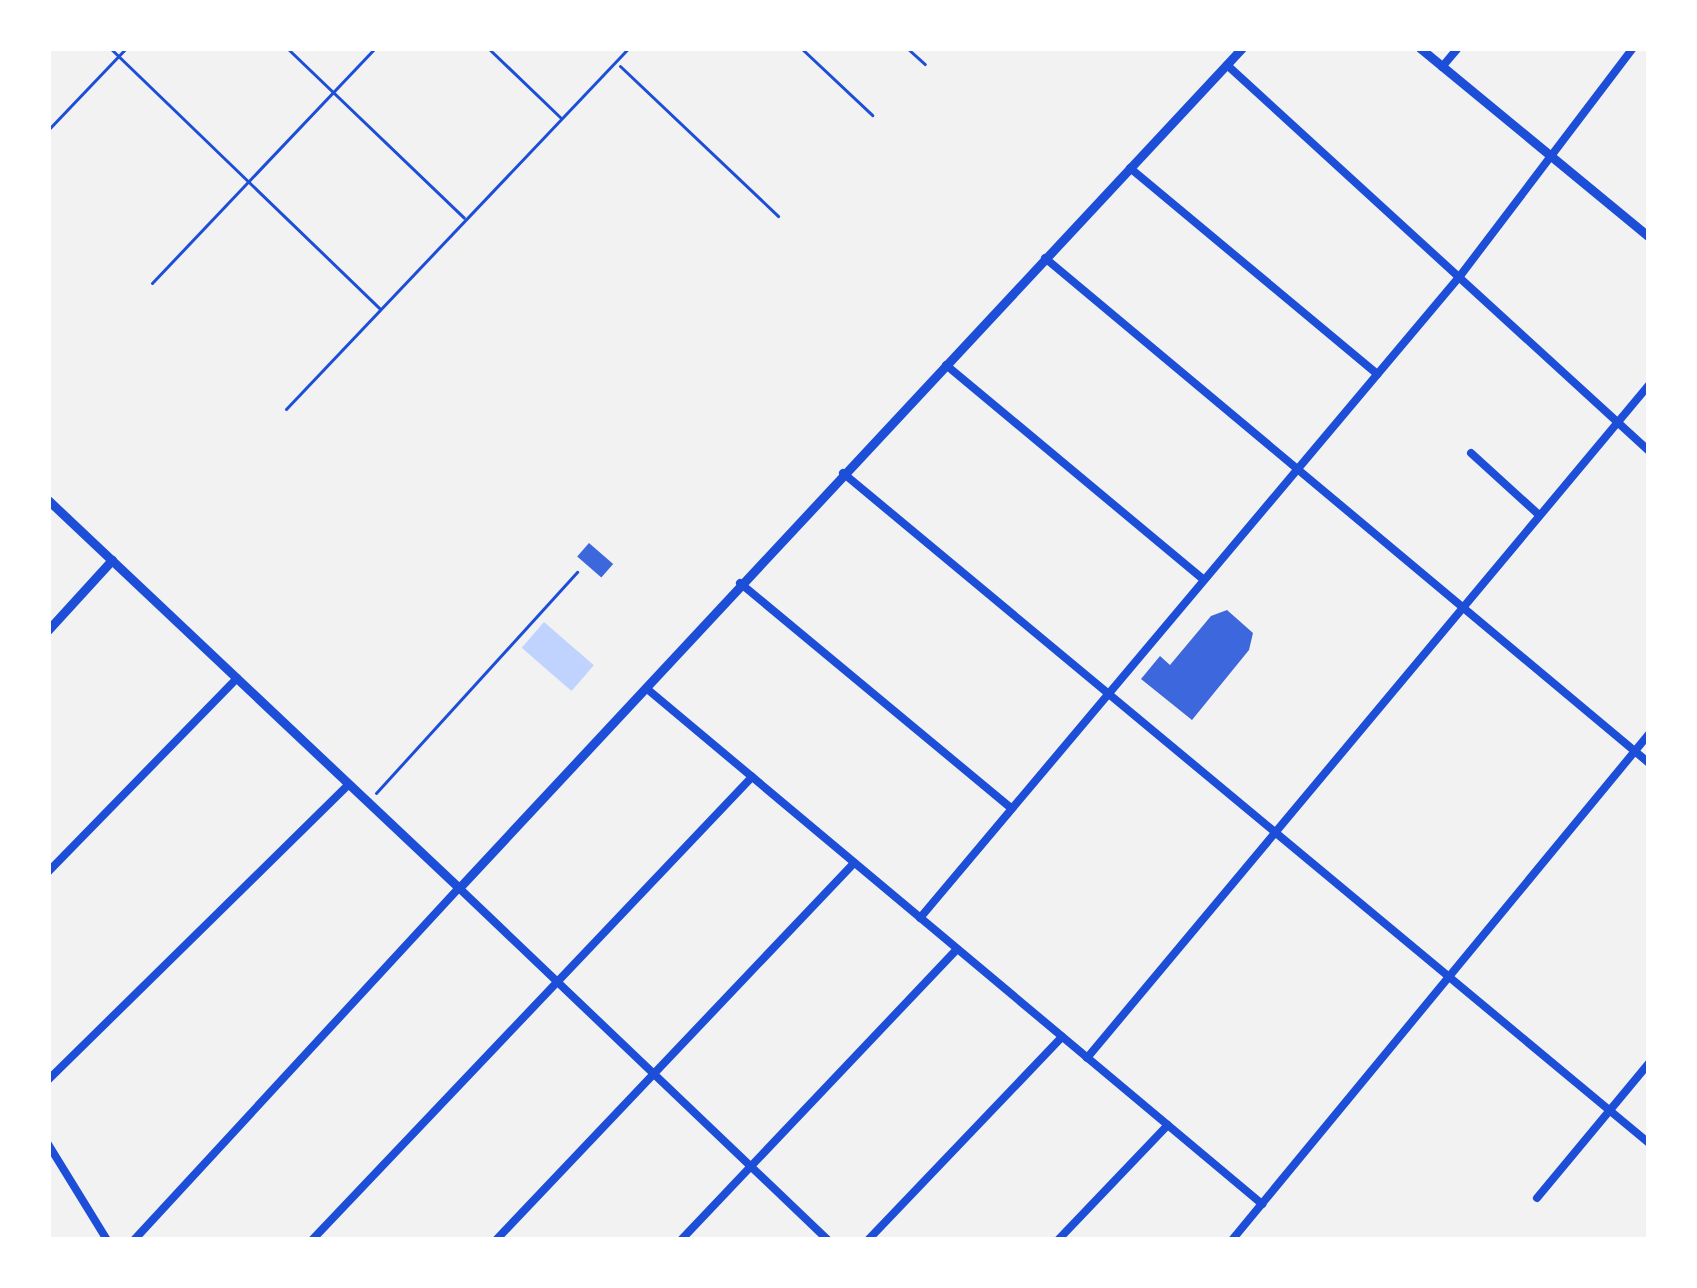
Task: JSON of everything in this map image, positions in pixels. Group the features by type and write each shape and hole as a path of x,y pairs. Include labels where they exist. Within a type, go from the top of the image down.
{"street":[{"path":"134,1240 739,582 1242,48"},
{"path":"1420,48 1547,157 1649,235"},
{"path":"1442,67 1458,48"},
{"path":"920,918 1294,467 1460,276 1633,48"},
{"path":"1227,65 1649,452"},
{"path":"1130,168 1377,374"},
{"path":"1045,258 1649,763"},
{"path":"946,365 1202,578"},
{"path":"1087,1058 1649,385"},
{"path":"1471,453 1538,514"},
{"path":"842,472 1649,1143"},
{"path":"48,500 828,1240"},
{"path":"48,630 112,560"},
{"path":"739,582 1011,808"},
{"path":"48,872 237,678"},
{"path":"646,688 1262,1204"},
{"path":"1232,1240 1649,734"},
{"path":"312,1240 752,778"},
{"path":"48,1080 349,784"},
{"path":"496,1240 854,863"},
{"path":"681,1240 957,949"},
{"path":"868,1240 1062,1037"},
{"path":"1538,1198 1649,1063"},
{"path":"1058,1240 1168,1125"},
{"path":"48,1144 107,1240"}],"lane":[{"path":"110,48 380,309"},
{"path":"48,130 126,48"},
{"path":"287,48 465,220"},
{"path":"152,283 375,48"},
{"path":"488,48 561,118"},
{"path":"286,409 628,48"}],"path":[{"path":"801,48 872,115"},
{"path":"907,48 925,64"},
{"path":"616,61 778,216"},
{"path":"368,802 577,572"}],"water":[{"path":"544,622 594,665 572,691 522,648"}],"building":[{"path":"589,543 613,564 601,578 577,557"},
{"path":"1227,610 1253,633 1249,650 1192,720 1141,679 1160,656 1170,665 1211,616"}]}
